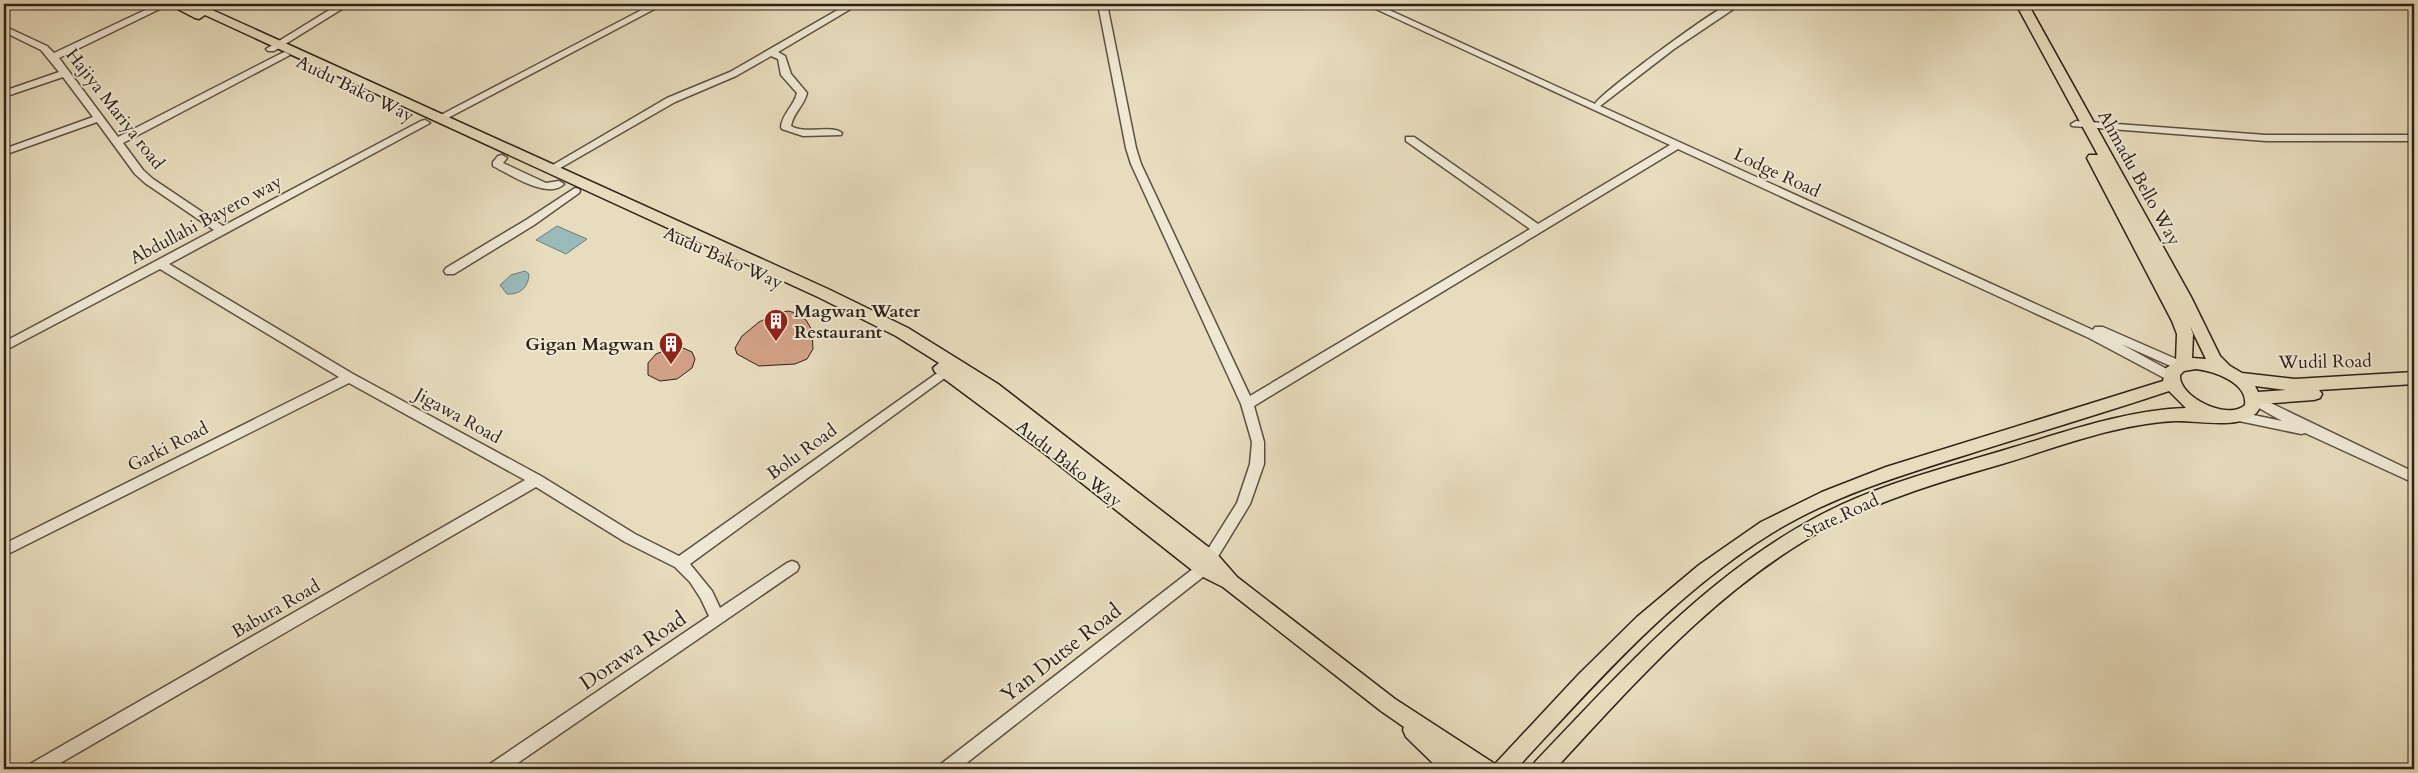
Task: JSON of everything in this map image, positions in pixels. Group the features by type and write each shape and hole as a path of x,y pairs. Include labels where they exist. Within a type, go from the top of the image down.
{"main road":[{"name":"Audu Bako Way","path":"174,4 440,118 879,319 923,344 992,388 1206,564"},
{"name":"Audu Bako Way","path":"190,4 426,123 863,322 947,372 1230,582 1388,706 1487,769"},
{"name":"Ahmadu Bello Way","path":"2011,4 2183,297 2214,359 2248,388 2254,399"},
{"name":"Ahmadu Bello Way","path":"2022,4 2082,125"},
{"name":"Ahmadu Bello Way","path":"2110,175 2185,334 2176,372"},
{"name":"Wudil Road","path":"2176,372 2210,365 2230,374 2295,385 2414,378"},
{"path":"2176,372 2184,400 2195,407 2219,416 2239,417 2248,414 2253,408 2254,399"},
{"name":"State Road","path":"1503,769 1630,636 1738,546 1767,528 1826,498 1889,471 2099,408 2176,372"},
{"name":"Wudil Road","path":"2254,399 2414,389"},
{"name":"State Road","path":"1542,769 1683,622 1758,563 1794,538 1831,519 1923,482 2127,421 2173,413 2197,413 2219,416"},
{"name":"Audu Bako Way","path":"1388,706 1453,769"}],"street":[{"path":"53,56 165,4"},
{"path":"117,142 278,50 345,4"},
{"path":"440,118 659,4"},
{"path":"551,169 671,100 720,81 854,4"},
{"path":"1102,4 1131,148 1136,164 1247,404 1258,442 1257,464 1243,504 1206,564"},
{"name":"Lodge Road","path":"1369,4 1676,146 2176,372"},
{"name":"Lodge Road","path":"1386,4 2176,372"},
{"path":"1600,103 1671,47 1715,16 1737,4"},
{"name":"Hajiya Mariya road","path":"4,29 44,48 53,56 148,181 223,231"},
{"path":"771,52 782,58 786,75 802,93 802,99 787,120 786,127 794,131 812,134 837,133"},
{"path":"4,94 66,72"},
{"path":"4,152 99,118"},
{"name":"Abdullahi Bayero way","path":"4,347 426,123"},
{"path":"2082,125 2266,138 2414,138"},
{"path":"1410,139 1536,228"},
{"path":"1247,404 1536,228 1676,146"},
{"path":"450,271 499,240 551,211 575,191"},
{"name":"Jigawa Road","path":"161,264 349,377 536,480 630,538 680,563 695,578 707,595 718,619"},
{"name":"Bolu Road","path":"680,563 947,372"},
{"name":"Garki Road","path":"4,550 349,377"},
{"path":"2254,399 2311,430 2414,478"},
{"path":"2239,417 2311,430"},
{"name":"Babura Road","path":"36,769 536,480"},
{"name":"Yan Dutse Road","path":"947,769 1206,564"},
{"name":"Dorawa Road","path":"496,769 792,567"}],"water":[{"path":"557,226 587,239 566,254 536,240"},
{"path":"525,271 529,274 529,279 523,289 520,292 507,294 500,285 511,275"}],"building":[{"name":"Magwan Water Restaurant","path":"788,311 796,313 806,320 812,330 813,349 807,359 795,364 759,366 737,354 735,348 742,336 759,322 778,313"},
{"name":"Gigan Magwan","path":"671,348 683,348 692,352 695,359 692,368 677,379 660,381 648,375 648,363 656,354"}],"place":[{"name":"Magwan Water Restaurant","path":"776,342"},
{"name":"Gigan Magwan","path":"671,365"}]}
